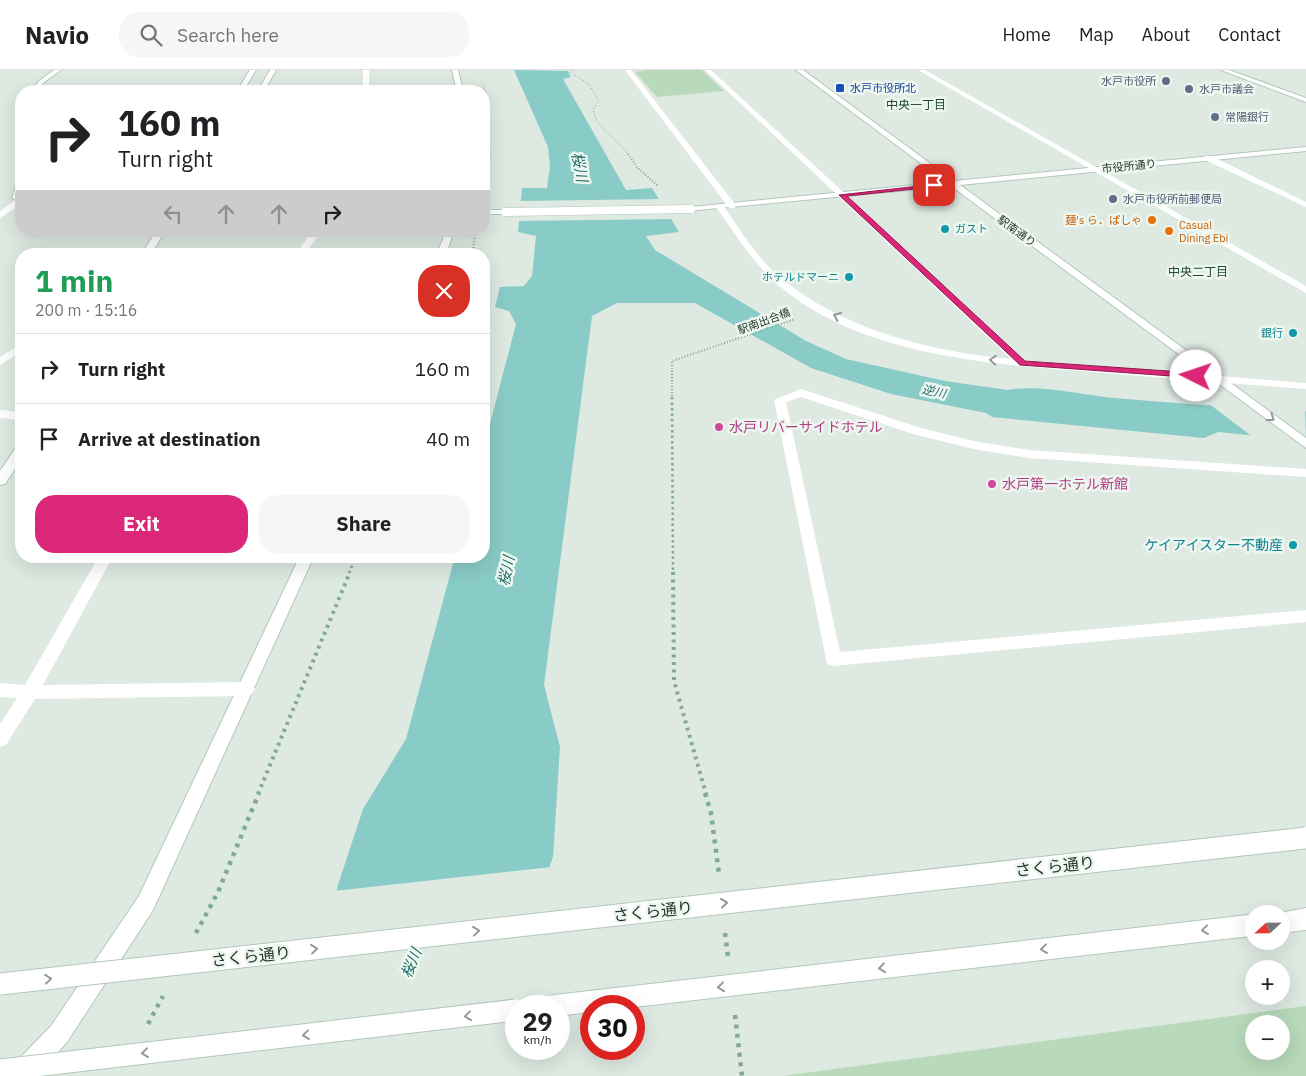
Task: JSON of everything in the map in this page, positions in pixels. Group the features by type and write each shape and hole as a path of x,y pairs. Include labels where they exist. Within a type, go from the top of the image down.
{"street":[{"path":"39,85 58,70"},
{"path":"244,85 253,70"},
{"path":"264,85 273,70"},
{"path":"366,70 366,85"},
{"path":"455,70 459,85"},
{"path":"628,70 732,206"},
{"path":"708,70 1022,363"},
{"name":"駅南通り","path":"800,70 1306,444"},
{"path":"921,70 1306,290"},
{"path":"1224,70 1306,100"},
{"name":"市役所通り","path":"490,212 720,207 1306,149"},
{"path":"1208,158 1306,205"},
{"path":"0,215 15,205"},
{"path":"720,207 772,275 792,291 822,310 869,330 944,352 985,360 1216,377 1306,386"},
{"path":"150,248 156,237"},
{"path":"304,248 313,237"},
{"path":"0,362 15,351"},
{"path":"1306,473 1029,454 978,446 917,431 801,393 780,400 833,659 1306,616"},
{"path":"0,414 15,415"},
{"path":"0,481 15,460"},
{"path":"0,739 30,692 102,563"},
{"path":"20,1076 58,1034 146,903 304,563"},
{"path":"0,690 30,692 246,689"},
{"name":"さくら通り","path":"0,984 1306,838"},
{"path":"1290,921 1306,919"},
{"path":"570,1004 1245,926"},
{"path":"0,1070 505,1011"}],"path":[{"path":"572,70 570,72 572,75 589,84 599,101 593,109 595,119 605,133 622,145 637,167 661,188"},
{"path":"480,78 483,85"},
{"name":"駅南出合橋","path":"719,882 711,813 674,681 672,361 799,318"},
{"path":"195,936 218,892 353,563"},
{"path":"725,930 729,959"},
{"path":"144,1032 167,988"},
{"path":"734,1008 742,1076"}],"green space":[{"path":"650,70 702,70 724,91 657,97 635,72"},
{"path":"1306,1006 1306,1076 782,1076"}],"water":[{"path":"514,70 568,71 571,77 563,79 626,190 652,188 679,232 646,236 655,250 806,341 846,359 945,381 1008,390 1033,388 1114,398 1306,411 1306,441 1218,432 1204,438 992,417 986,413 891,394 811,368 695,303 617,303 592,316 544,685 560,747 553,857 472,1076 293,1076 338,885 363,809 406,739 453,563 490,563 490,424 516,324 509,311 495,307 500,287 524,286 532,276 536,236 518,232 522,188 547,188 550,166 548,147"}],"pier":[{"path":"663,199 675,219 516,221 518,201"},
{"path":"1208,403 1305,408 1306,443 1254,438"},
{"path":"552,867 475,1076 291,1076 334,891"}],"place":[{"name":"水戸市役所","path":"1166,81"},
{"name":"水戸市役所北","path":"840,88"},
{"name":"水戸市議会","path":"1189,89"},
{"name":"常陽銀行","path":"1215,117"},
{"name":"水戸市役所前郵便局","path":"1113,199"},
{"name":"麺's ら．ぱしゃ","path":"1152,220"},
{"name":"ガスト","path":"945,229"},
{"name":"Casual Dining Ebi","path":"1169,231"},
{"name":"ホテルドマーニ","path":"849,277"},
{"name":"銀行","path":"1293,333"},
{"name":"水戸リバーサイドホテル","path":"719,427"},
{"name":"水戸第一ホテル新館","path":"992,484"},
{"name":"ケイアイスター不動産","path":"1293,545"}],"district":[{"name":"中央一丁目","path":"916,104"},
{"name":"中央二丁目","path":"1198,271"}],"route":[{"path":"934,185 842,195 1022,363 1196,376"}],"water label":[{"name":"桜川","path":"580,167"},
{"name":"逆川","path":"934,391"},
{"name":"桜川","path":"506,571"},
{"name":"桜川","path":"411,963"}]}
